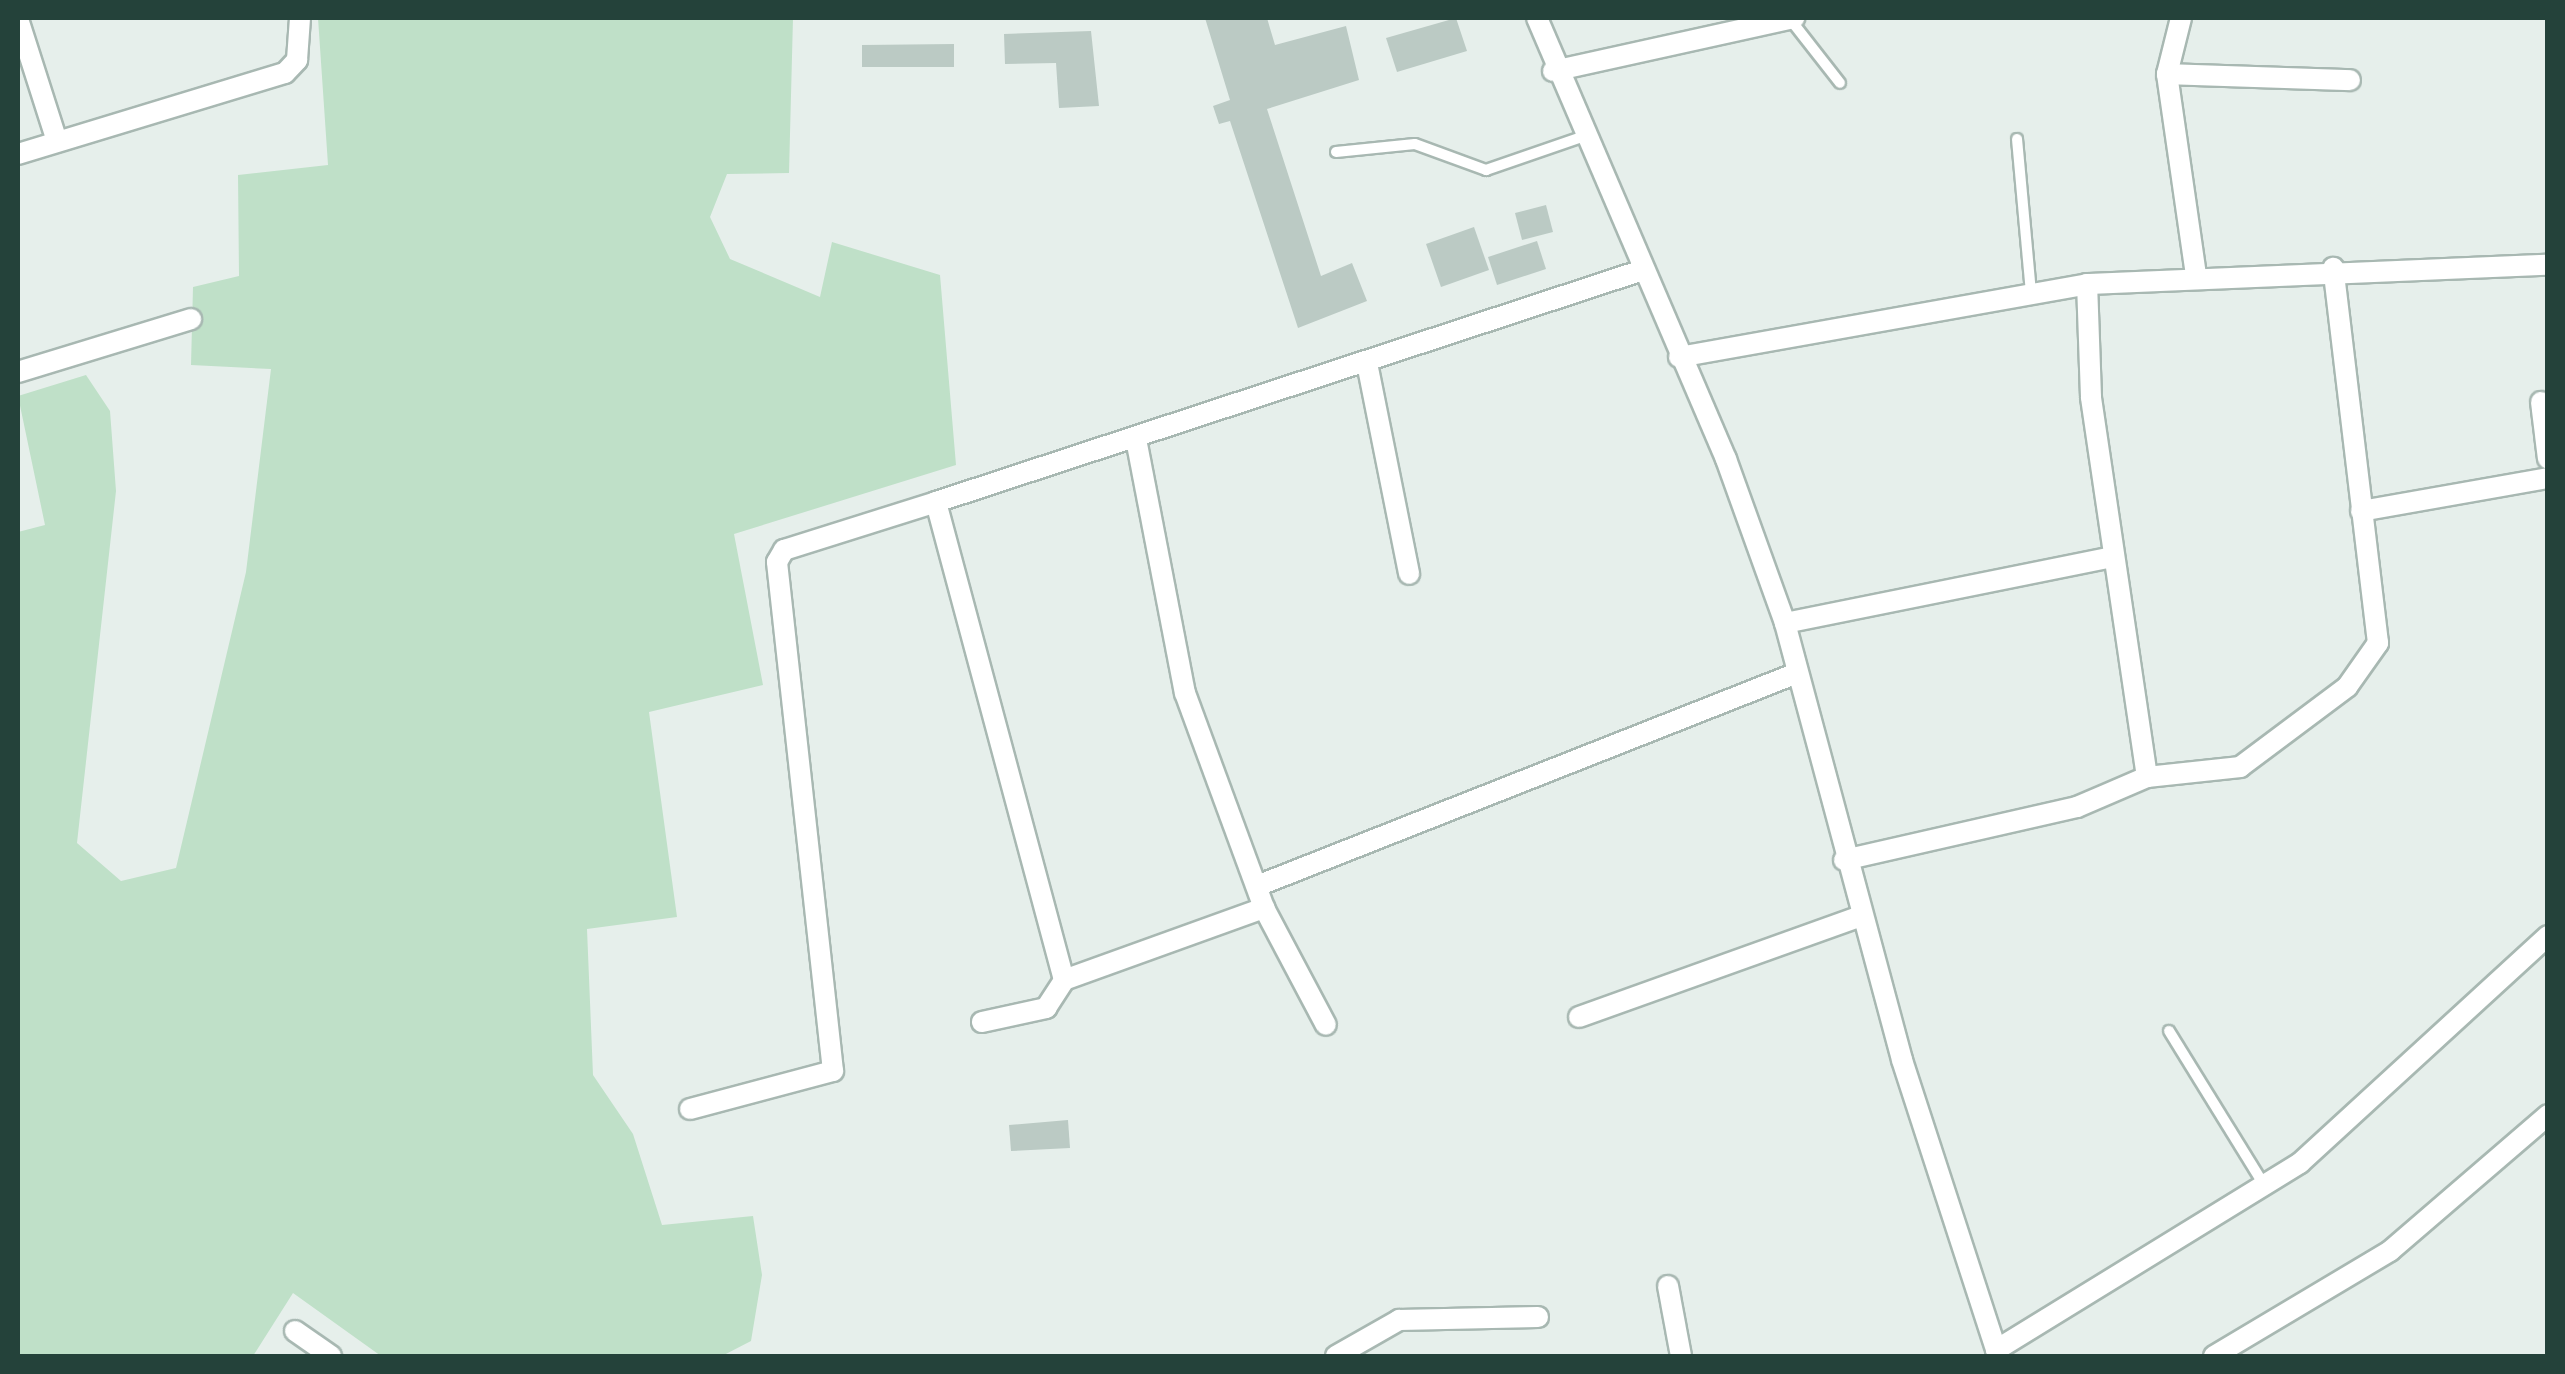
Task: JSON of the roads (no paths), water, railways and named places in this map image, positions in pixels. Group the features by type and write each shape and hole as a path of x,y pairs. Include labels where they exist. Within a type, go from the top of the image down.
{"street":[{"path":"18,154 285,72 297,60 300,18"},
{"path":"1537,18 1553,71 1680,358 1785,623 1844,860 1997,1354 2265,1186 2548,936"},
{"path":"1553,71 1792,18"},
{"path":"2181,18 2167,74 2196,276"},
{"path":"18,19 57,141"},
{"path":"2167,74 2350,80"},
{"path":"1680,358 2087,284 2333,268 2548,266"},
{"path":"1844,860 2077,806 2146,777 2240,767 2368,664 2380,624 2360,511 2333,268"},
{"path":"690,1109 833,1071 777,562 784,550 1640,271"},
{"path":"2087,284 2112,557 2146,777"},
{"path":"18,372 191,319"},
{"path":"1367,363 1409,574"},
{"path":"2541,402 2548,459"},
{"path":"1136,438 1184,692 1262,884 1264,908 1326,1025"},
{"path":"2360,511 2548,478"},
{"path":"936,502 1064,980"},
{"path":"1785,623 2112,557"},
{"path":"1262,884 1796,672"},
{"path":"982,1022 1046,1008 1064,980 1264,908"},
{"path":"1579,1017 1861,916"},
{"path":"2214,1356 2390,1251 2548,1115"},
{"path":"1668,1286 1681,1356"},
{"path":"1336,1356 1350,1356 1366,1333 1399,1320 1538,1316"},
{"path":"296,1331 330,1356"}],"lane":[{"path":"1792,18 1840,83"},
{"path":"1336,152 1414,144 1486,170 1582,137"},
{"path":"2017,139 2030,294"},
{"path":"2169,1031 2265,1186"}]}
